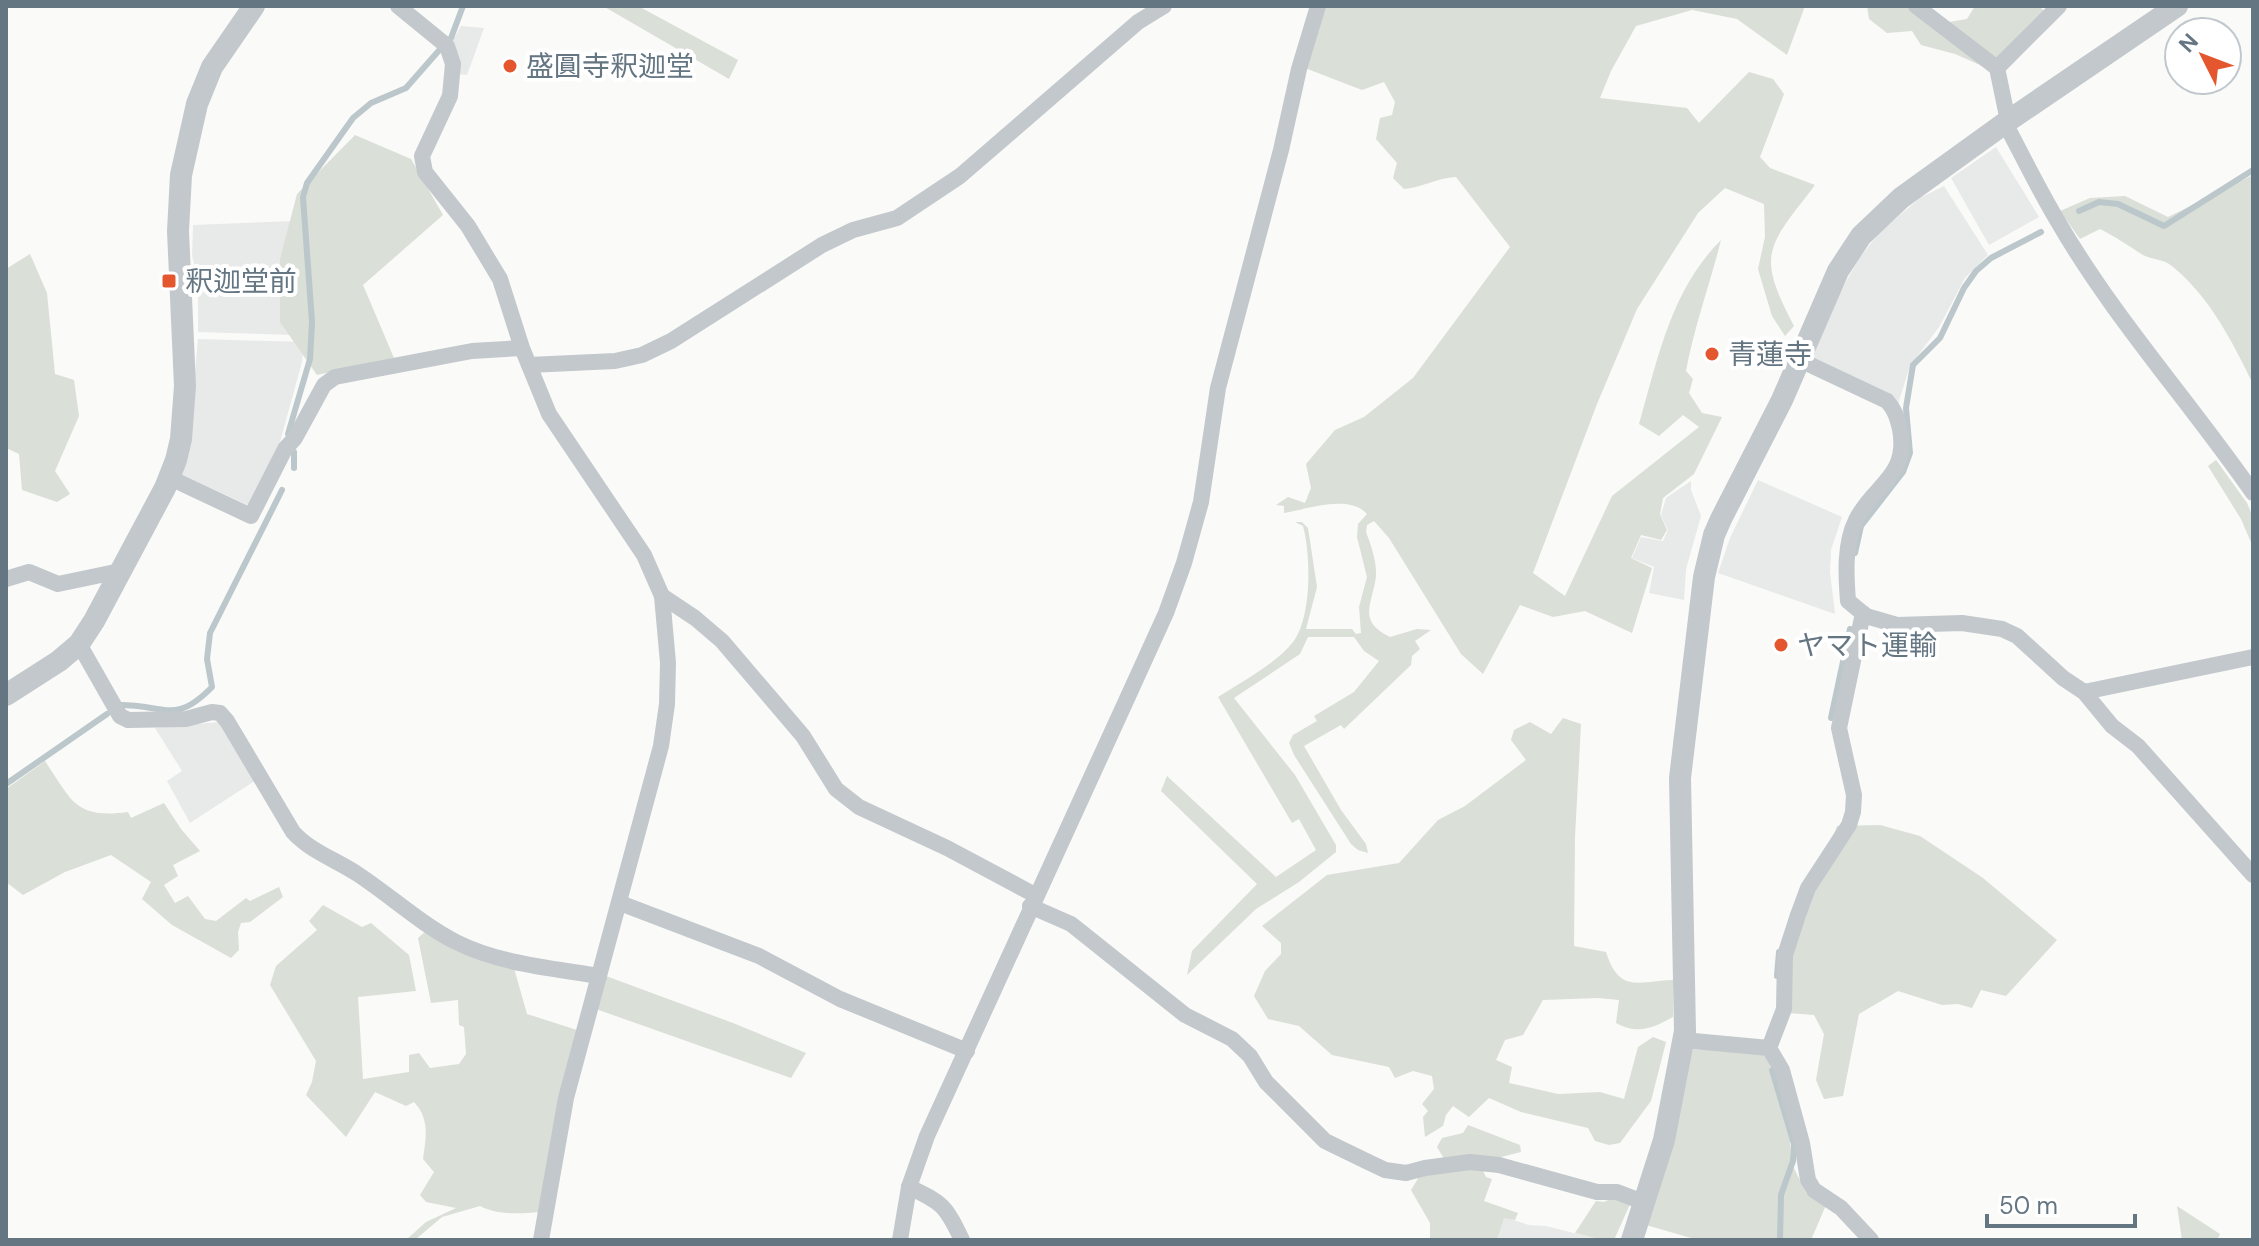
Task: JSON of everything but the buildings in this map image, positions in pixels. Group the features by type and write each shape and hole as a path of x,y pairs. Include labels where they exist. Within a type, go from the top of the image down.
{"street":[{"path":"6,695 59,661 79,644 94,621 168,477 181,439 185,386 178,231 181,175 197,104 212,67 254,6"},
{"path":"398,6 447,46 454,76 450,96 422,156 425,172 468,226 500,279 522,348 549,414 644,555 662,596 668,663 661,746 566,1098 541,1240"},
{"path":"529,365 615,361 642,355 671,341 822,245 853,230 897,218 960,176 1138,22 1164,6"},
{"path":"900,1240 909,1187 927,1136 1166,613 1184,563 1201,502 1218,388 1281,150 1299,69 1318,6"},
{"path":"1916,6 1997,68 2006,122 2058,222 2133,332 2215,438 2253,493"},
{"path":"1997,68 2059,6"},
{"path":"1632,1240 1664,1140 1683,1040 1680,778 1704,577 1721,519 1764,439 1838,271 1861,236 1894,204 2006,122 2177,6"},
{"path":"168,477 251,516 285,449 295,438 324,385 335,377 472,351 522,348"},
{"path":"1800,360 1887,401 1896,411 1902,443 1897,466 1855,520 1846,569 1848,601 1863,613 1897,625 1962,623 2002,629 2017,636 2063,678 2084,692 2112,726 2138,746 2253,875"},
{"path":"6,579 29,572 58,584 120,571"},
{"path":"662,596 722,641 803,736 836,789 859,807 947,848 1071,924 1185,1015 1232,1039 1250,1056 1266,1082 1325,1141 1385,1170 1406,1173 1470,1162 1499,1165 1597,1192 1617,1192 1643,1202"},
{"path":"1769,1048 1784,1009 1785,955 1798,915 1808,888 1849,825 1853,812 1854,795 1839,728 1863,613"},
{"path":"79,644 120,716 128,720 186,719 220,713 302,842 359,875 435,930 482,953 515,962 599,976"},
{"path":"2084,692 2253,657"},
{"path":"620,903 759,956 840,999 967,1051"},
{"path":"1683,1040 1769,1048"},
{"path":"1769,1048 1782,1070 1802,1143 1808,1180 1814,1190 1841,1208 1871,1240"},
{"path":"909,1187 938,1201 949,1212 962,1240"}],"shaded area":[{"path":"603,6 638,6 738,60 729,79"},
{"path":"1324,6 1805,6 1787,55 1737,19 1692,10 1636,26 1600,98 1687,108 1699,123 1749,72 1773,79 1784,94 1760,157 1770,168 1815,185 1786,223 1772,251 1774,281 1794,326 1785,336 1772,316 1758,269 1765,237 1764,204 1725,188 1698,213 1637,309 1597,404 1533,573 1565,596 1612,496 1699,427 1683,415 1659,436 1639,424 1660,350 1678,303 1704,260 1721,240 1686,371 1693,379 1689,393 1702,413 1722,417 1694,474 1663,498 1660,514 1667,530 1661,540 1641,535 1631,558 1652,568 1632,633 1585,611 1553,617 1520,605 1483,674 1461,654 1389,538 1374,521 1367,525 1376,571 1369,611 1373,625 1390,637 1417,629 1431,630 1415,641 1420,649 1412,656 1411,665 1344,729 1341,725 1304,746 1341,810 1366,844 1368,853 1351,844 1289,743 1293,735 1317,721 1314,716 1354,692 1379,661 1364,651 1354,637 1308,637 1300,654 1234,698 1295,775 1336,845 1336,852 1299,882 1256,909 1187,975 1192,951 1257,884 1161,791 1167,776 1276,877 1316,850 1299,819 1292,823 1218,697 1278,657 1299,631 1307,602 1308,569 1303,526 1295,522 1302,522 1308,528 1317,587 1306,629 1352,629 1356,634 1361,633 1359,607 1367,577 1357,537 1358,524 1367,514 1350,505 1328,504 1284,513 1284,506 1276,505 1288,497 1305,503 1311,488 1306,464 1335,430 1364,417 1413,378 1510,247 1456,177 1404,189 1393,178 1397,163 1376,139 1380,118 1392,115 1395,102 1384,82 1362,90 1305,68"},
{"path":"1867,6 1928,6 1949,22 1967,19 1975,6 2039,6 2045,12 1989,69 1955,54 1921,45 1912,31 1887,33 1869,19"},
{"path":"461,26 484,28 467,75 457,74 453,40"},
{"path":"355,135 411,159 443,215 363,285 394,358 317,375 280,322 280,259 297,194"},
{"path":"1996,147 2039,217 1989,245 1951,178"},
{"path":"2253,175 2253,384 2228,336 2186,278 2165,262 2143,255 2100,229 2080,239 2060,211 2090,198 2125,196 2168,217"},
{"path":"1944,186 1988,255 1965,278 1939,327 1910,366 1898,404 1810,361 1858,260 1879,233 1920,198"},
{"path":"294,221 295,335 198,332 198,278 192,256 193,225"},
{"path":"30,254 47,293 55,374 74,380 79,416 55,471 70,494 57,502 22,490 19,454 6,448 6,269"},
{"path":"198,339 304,342 302,362 280,442 250,506 180,474 189,439"},
{"path":"2216,460 2247,503 2253,517 2253,547 2241,519 2208,466"},
{"path":"1758,480 1842,517 1831,550 1835,614 1718,573 1730,538"},
{"path":"1691,481 1691,490 1701,516 1686,569 1684,600 1649,593 1654,567 1632,558 1641,537 1663,541 1668,530 1661,515 1666,498"},
{"path":"1563,718 1581,724 1575,837 1574,946 1606,952 1611,965 1624,980 1640,983 1673,980 1673,1017 1652,1027 1631,1029 1616,1023 1619,1000 1543,1000 1523,1035 1505,1040 1496,1060 1512,1067 1509,1083 1558,1094 1600,1092 1624,1099 1638,1047 1653,1037 1666,1042 1651,1101 1620,1143 1609,1145 1595,1141 1588,1128 1521,1112 1489,1098 1469,1117 1453,1106 1443,1126 1425,1137 1423,1117 1428,1111 1422,1104 1434,1089 1432,1076 1413,1071 1395,1078 1389,1067 1332,1055 1299,1026 1268,1019 1254,996 1265,971 1281,954 1281,943 1262,926 1327,875 1399,863 1438,820 1465,806 1526,760 1511,740 1514,730 1530,722 1551,734"},
{"path":"219,722 256,780 190,823 167,781 182,771 155,728"},
{"path":"45,761 69,797 96,813 128,812 131,818 164,803 200,851 173,865 178,876 164,885 175,903 188,896 205,919 216,921 246,898 250,901 279,887 283,897 250,922 241,923 239,950 231,958 172,925 142,899 151,882 111,855 65,872 23,895 6,882 6,789"},
{"path":"1880,825 1920,836 1983,878 2057,940 2006,996 1981,990 1972,1008 1958,1004 1942,1005 1898,991 1859,1014 1843,1096 1824,1099 1816,1080 1824,1034 1814,1015 1788,1013 1792,948 1837,826"},
{"path":"323,905 362,927 371,923 409,955 416,991 358,997 363,1079 409,1072 409,1055 419,1053 430,1068 459,1064 466,1054 464,1027 459,1025 458,1000 431,1003 418,938 427,930 514,968 527,1014 577,1030 539,1212 501,1212 480,1206 442,1217 415,1240 406,1240 426,1222 456,1208 426,1202 420,1195 434,1172 423,1159 426,1129 423,1115 414,1102 406,1106 375,1092 346,1137 306,1095 316,1061 270,985 276,966 317,930 309,921"},
{"path":"606,976 806,1053 791,1078 596,1009"},
{"path":"1691,1049 1768,1053 1772,1064 1769,1069 1790,1139 1791,1162 1806,1193 1826,1205 1811,1240 1698,1240 1646,1225"},
{"path":"1468,1125 1520,1145 1521,1152 1497,1158 1483,1171 1486,1177 1492,1179 1484,1201 1518,1213 1515,1220 1504,1218 1497,1240 1430,1240 1430,1223 1411,1190 1422,1172 1439,1171 1443,1157 1437,1147 1442,1138 1463,1133"},
{"path":"1621,1194 1631,1202 1614,1240 1575,1233 1596,1201 1604,1202"},
{"path":"2177,1206 2220,1234 2217,1240 2182,1240"},
{"path":"1504,1217 1529,1225 1546,1226 1602,1240 1497,1240"}],"waterway":[{"path":"451,38 463,6"},
{"path":"288,434 310,359 312,322 303,197 307,183 353,118 371,103 406,88 442,47"},
{"path":"2079,211 2099,202 2118,204 2164,226 2253,170"},
{"path":"1855,553 1861,526 1903,472 1910,453 1906,408 1913,365 1940,338 1964,288 1976,271 1991,258 2041,232"},
{"path":"294,452 294,468"},
{"path":"120,705 179,709 199,699 212,687 207,659 210,633 282,490"},
{"path":"1831,718 1850,629"},
{"path":"6,784 107,714"},
{"path":"1777,976 1779,952"},
{"path":"1772,1070 1794,1144 1793,1161 1781,1195 1780,1240"}],"place":[{"name":"盛圓寺釈迦堂","path":"510,66"},
{"name":"釈迦堂前","path":"169,281"},
{"name":"青蓮寺","path":"1712,354"},
{"name":"ヤマト運輸","path":"1781,645"}]}
